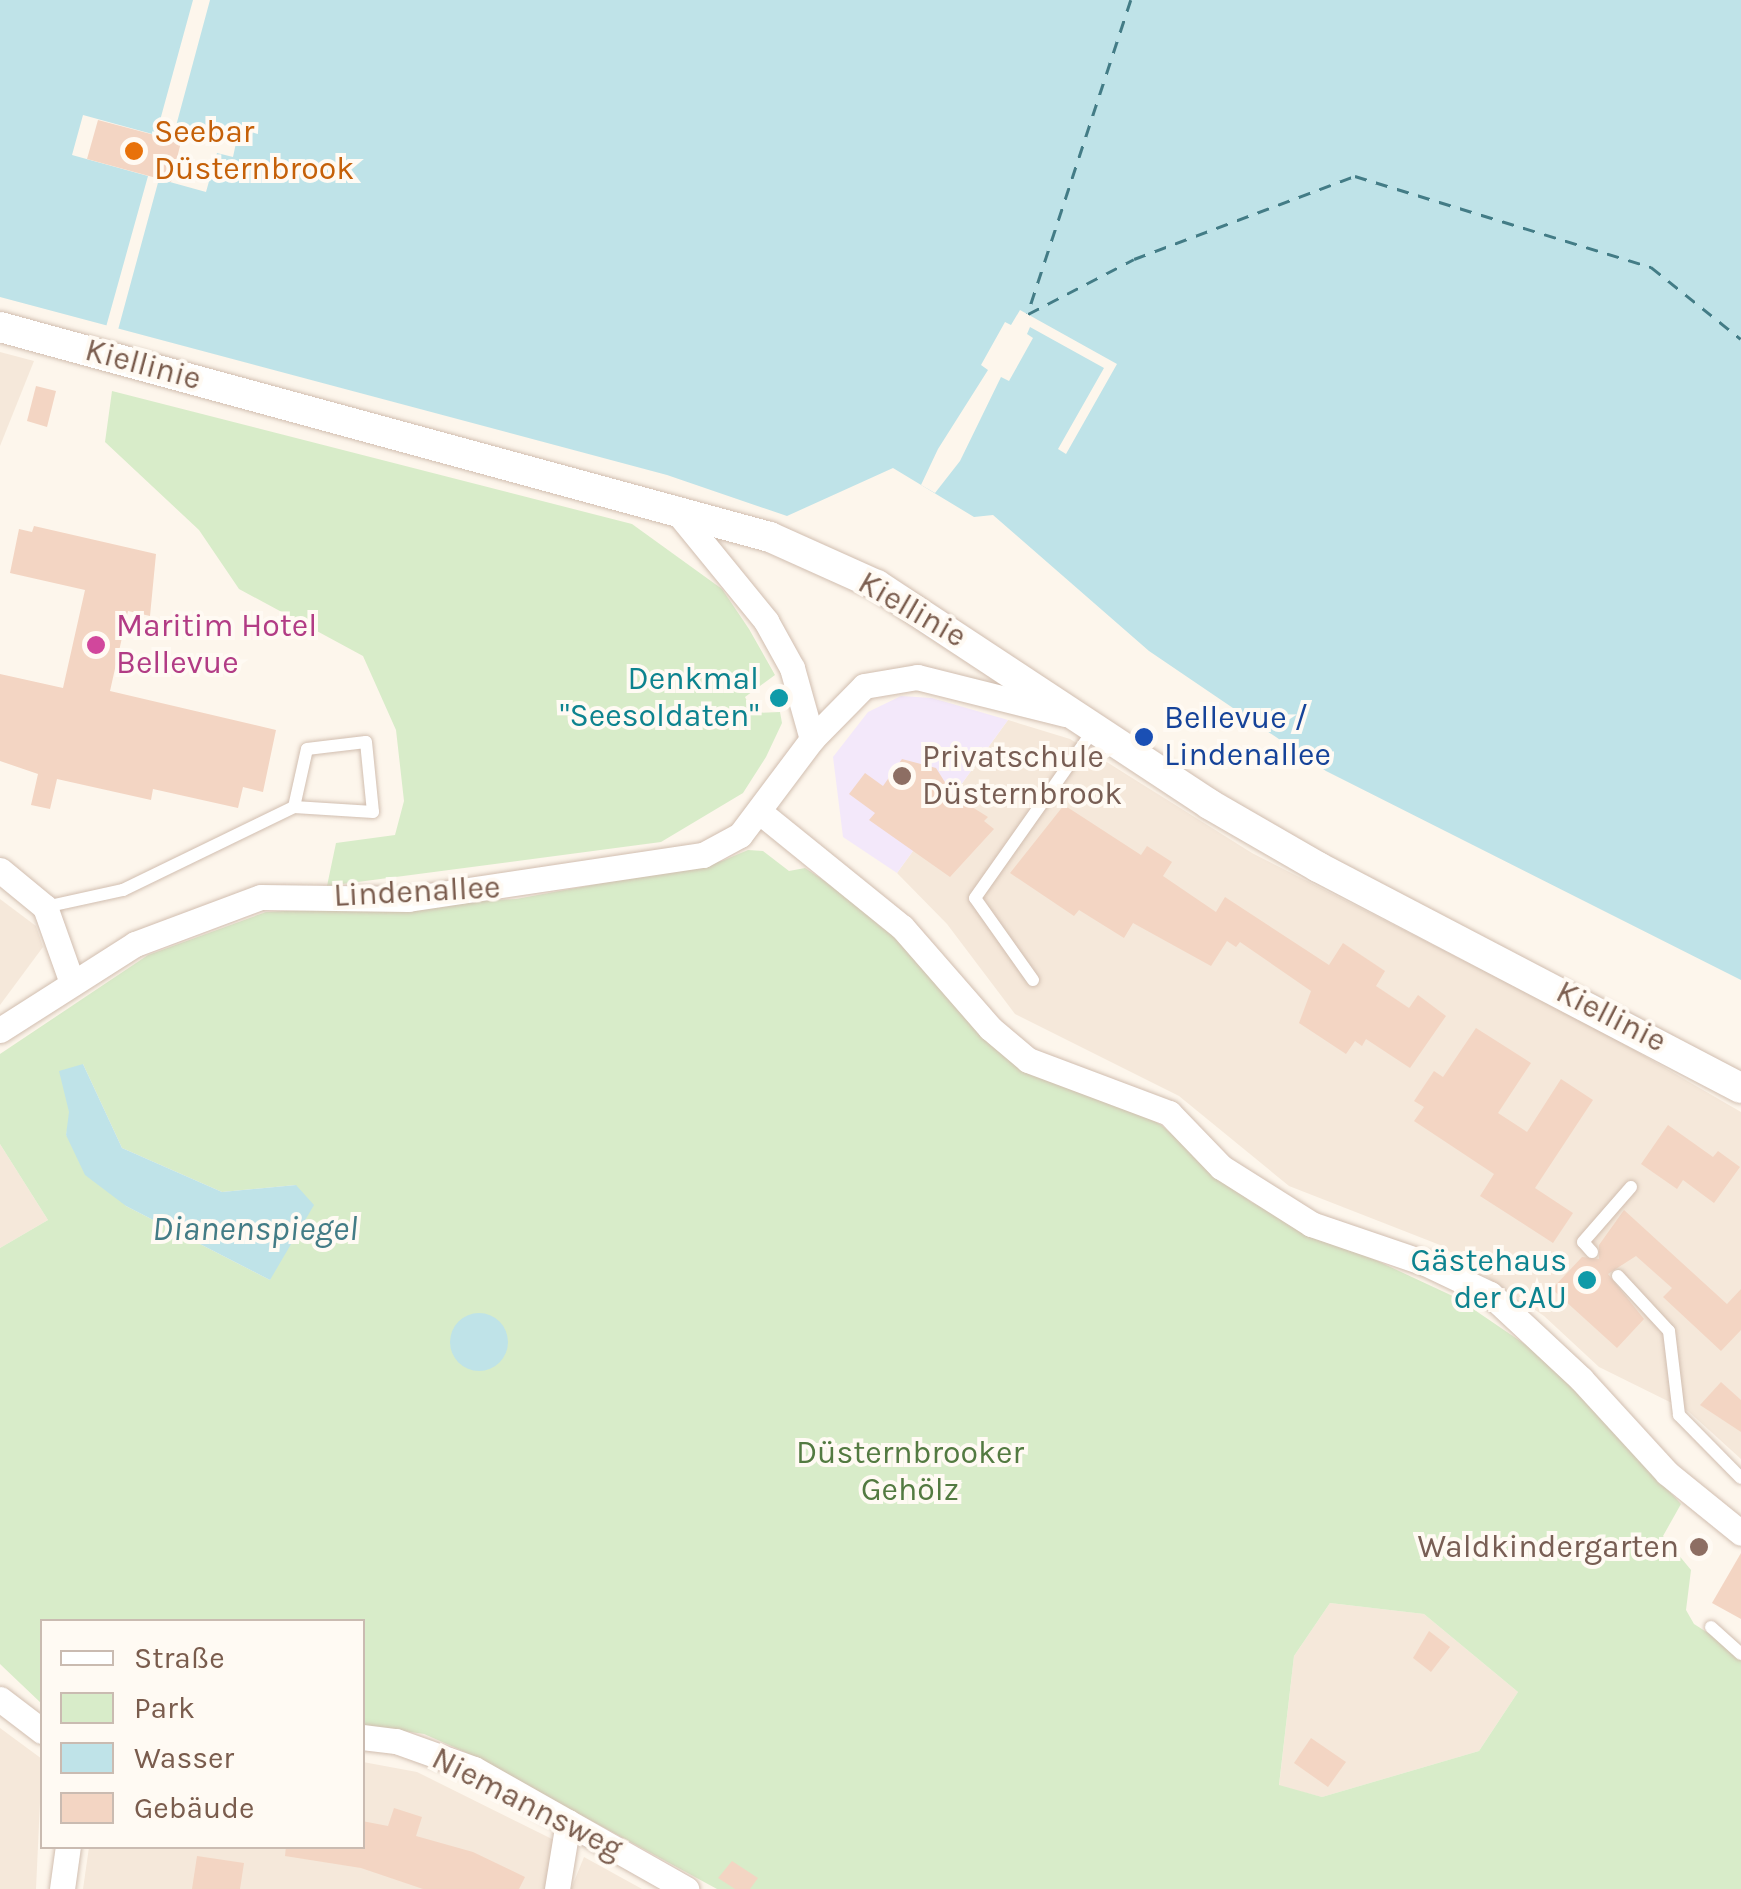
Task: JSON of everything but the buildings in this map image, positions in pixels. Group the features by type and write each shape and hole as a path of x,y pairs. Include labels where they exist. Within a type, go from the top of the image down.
{"street":[{"name":"Kiellinie","path":"0,327 770,537 877,585 1318,868 1741,1088"},
{"path":"674,508 766,621 792,668 812,739"},
{"name":"Lindenallee","path":"0,1030 135,944 261,897 408,899 562,880 702,855 740,835 762,813 812,739 864,686 917,677 1090,723"},
{"path":"762,813 902,927 990,1028 1028,1060 1169,1113 1220,1167 1312,1224 1425,1263 1490,1294 1582,1379 1668,1473 1741,1533"},
{"path":"0,870 45,906 72,983"},
{"path":"0,1699 40,1729"},
{"name":"Niemannsweg","path":"365,1738 437,1754 686,1889"},
{"path":"557,1889 568,1822"},
{"path":"62,1889 68,1849"}],"lane":[{"path":"1032,980 974,898 1090,723"},
{"path":"45,906 123,890 294,808 373,812 366,742 307,749 294,808"},
{"path":"1592,1252 1582,1242 1631,1187"},
{"path":"1618,1276 1673,1341 1679,1415 1741,1478"},
{"path":"1711,1627 1741,1654"}],"shaded area":[{"path":"0,352 34,361 0,446"},
{"name":"Privatschule Düsternbrook","path":"901,696 932,698 1008,720 897,873 843,837 833,757 868,712"},
{"path":"1008,720 1070,739 1252,853 1591,1025 1741,1112 1741,1459 1688,1411 1599,1367 1544,1316 1440,1245 1289,1186 1179,1096 1015,1014 947,924 897,873"},
{"path":"0,899 36,926 43,947 0,1005"},
{"path":"0,1144 48,1220 0,1248"},
{"path":"1330,1603 1424,1614 1518,1692 1479,1751 1322,1797 1279,1786 1294,1656"},
{"path":"0,1728 40,1758 40,1802 36,1889 0,1889"},
{"path":"365,1762 417,1772 554,1840 546,1889 83,1889 89,1849 365,1849"},
{"path":"584,1857 642,1889 571,1889"}],"green space":[{"path":"112,391 632,524 722,589 749,629 775,675 745,697 753,713 780,712 782,723 766,757 743,793 661,842 327,886 336,843 395,835 404,801 396,730 363,656 239,589 199,530 105,442"},
{"name":"Düsternbrooker Gehölz","path":"748,850 763,851 789,871 805,868 901,937 963,1008 1161,1125 1251,1202 1457,1298 1535,1351 1681,1504 1663,1536 1691,1570 1686,1610 1694,1624 1741,1654 1741,1889 717,1889 465,1752 424,1734 365,1725 365,1619 40,1619 40,1702 0,1664 0,1248 48,1220 0,1144 0,1054 148,955 266,912 516,899 722,861","holes":["83,1064 122,1148 222,1192 296,1185 270,1280 126,1206 66,1135","1330,1603 1424,1614 1518,1692 1479,1751 1322,1797 1279,1785 1294,1656"]}],"water":[{"path":"0,0 1741,0 1741,980 1326,771 1149,651 993,515 974,517 893,468 787,516 667,475 0,297"},
{"name":"Dianenspiegel","path":"83,1064 122,1148 222,1192 296,1185 314,1205 270,1280 126,1206 85,1175 66,1135 69,1112 59,1071"},
{"path":"479,1313 500,1321 508,1342 500,1363 479,1371 458,1363 450,1342 458,1321"}],"pier":[{"path":"193,0 210,0 176,126 236,143 233,157 217,153 206,192 159,179 118,330 106,327 148,176 72,155 83,115 156,135"},
{"path":"1020,310 1117,364 1066,454 1058,449 1104,368 1030,327 1027,334 1033,338 1009,381 1001,377 960,461 935,493 921,485 938,449 988,370 981,365 1005,322 1011,325"}],"ferry route":[{"path":"1131,0 1028,314 1134,259 1355,176 1651,267 1741,339"}],"place":[{"name":"Seebar Düsternbrook","path":"134,151"},
{"name":"Maritim Hotel Bellevue","path":"96,645"},
{"name":"Denkmal \"Seesoldaten\"","path":"779,698"},
{"name":"Bellevue / Lindenallee","path":"1144,737"},
{"name":"Privatschule Düsternbrook","path":"902,776"},
{"name":"Gästehaus der CAU","path":"1587,1280"},
{"name":"Waldkindergarten","path":"1699,1547"}]}
